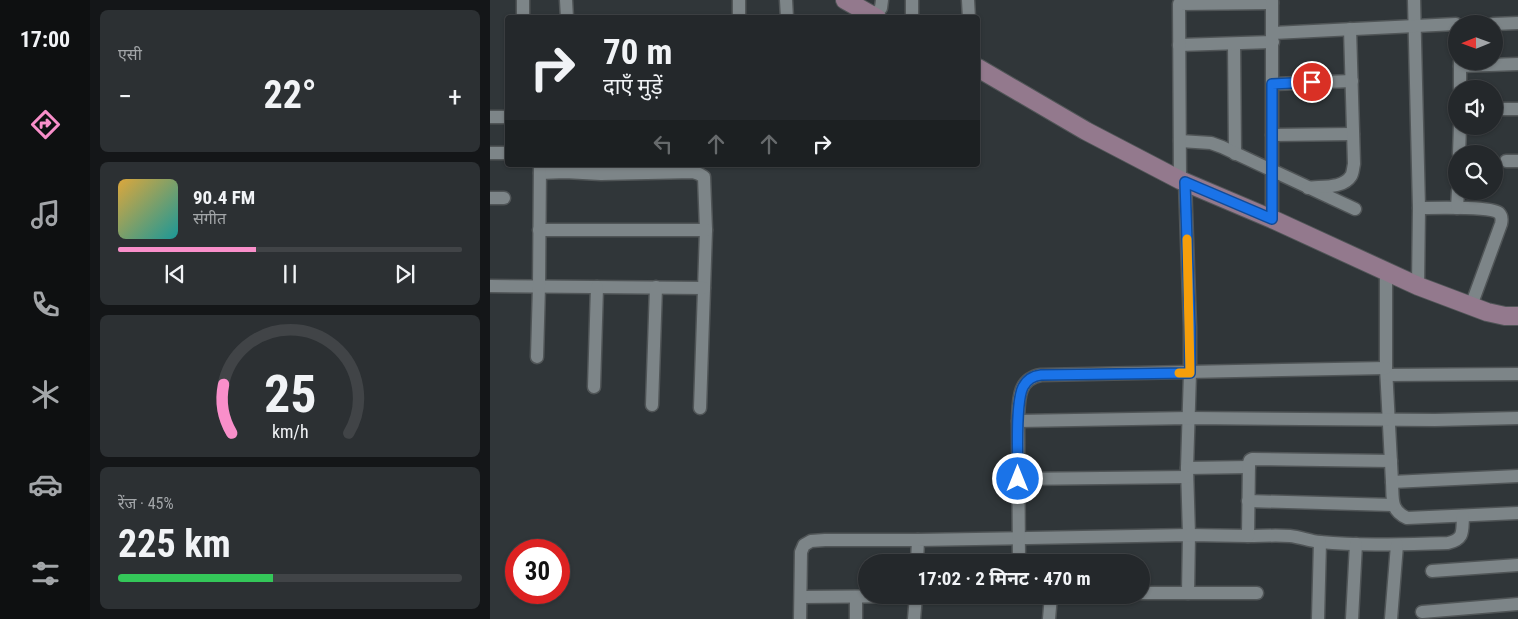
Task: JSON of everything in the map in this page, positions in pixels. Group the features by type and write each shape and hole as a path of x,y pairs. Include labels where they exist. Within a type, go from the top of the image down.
{"street":[{"path":"523,0 523,15"},
{"path":"566,0 567,15"},
{"path":"739,0 739,15"},
{"path":"786,0 787,15"},
{"path":"845,0 871,15"},
{"path":"876,15 881,8 882,0"},
{"path":"912,0 912,15"},
{"path":"968,0 969,15"},
{"path":"1414,0 1418,286"},
{"path":"1188,593 1187,472 1190,327 1180,141 1179,2 1272,1 1272,219"},
{"path":"1179,46 1234,44 1350,29 1448,24"},
{"path":"1503,24 1518,24"},
{"path":"1308,188 1337,185 1346,182 1352,175 1354,164 1350,29"},
{"path":"1234,44 1235,154"},
{"path":"1503,64 1518,64"},
{"path":"980,69 1086,131 1182,181 1272,219 1418,286 1470,306 1505,316 1518,316"},
{"path":"1272,84 1352,81"},
{"path":"1503,109 1518,109"},
{"path":"490,117 505,117"},
{"path":"1272,135 1353,134"},
{"path":"1180,141 1210,143 1355,209"},
{"path":"490,153 505,153"},
{"path":"537,357 540,169 601,174 693,172 704,178 706,185 700,408"},
{"path":"490,198 504,198"},
{"path":"1457,200 1457,208"},
{"path":"1418,208 1457,208 1494,211 1500,214 1502,219 1470,306"},
{"path":"539,230 706,230"},
{"path":"1386,271 1387,372 1393,505 1399,514 1407,518 1518,514"},
{"path":"490,286 704,288"},
{"path":"594,387 597,287"},
{"path":"652,405 656,287"},
{"path":"1019,554 1019,399 1023,386 1031,377 1041,375 1190,373 1387,372 1518,374"},
{"path":"1018,421 1189,418 1435,420 1518,418"},
{"path":"1248,536 1249,467 1252,458 1391,461"},
{"path":"1018,479 1187,472 1249,467"},
{"path":"1392,482 1518,476"},
{"path":"1248,501 1393,505"},
{"path":"800,619 801,552 804,545 811,541 1274,535 1292,536 1320,542 1356,544 1448,543 1460,538 1463,516"},
{"path":"917,554 918,540"},
{"path":"1318,619 1320,542"},
{"path":"1352,619 1356,544"},
{"path":"1391,619 1397,544"},
{"path":"1432,571 1518,565"},
{"path":"1150,594 1257,593"},
{"path":"801,597 856,597 856,619"},
{"path":"914,619 915,604"},
{"path":"1049,619 1050,604"},
{"path":"1422,612 1518,604"}],"slow traffic":[{"path":"1179,373 1190,373 1187,239"}],"route":[{"path":"1018,479 1019,399 1023,386 1031,377 1041,375 1190,373 1185,182 1272,219 1272,84 1312,82"}]}
